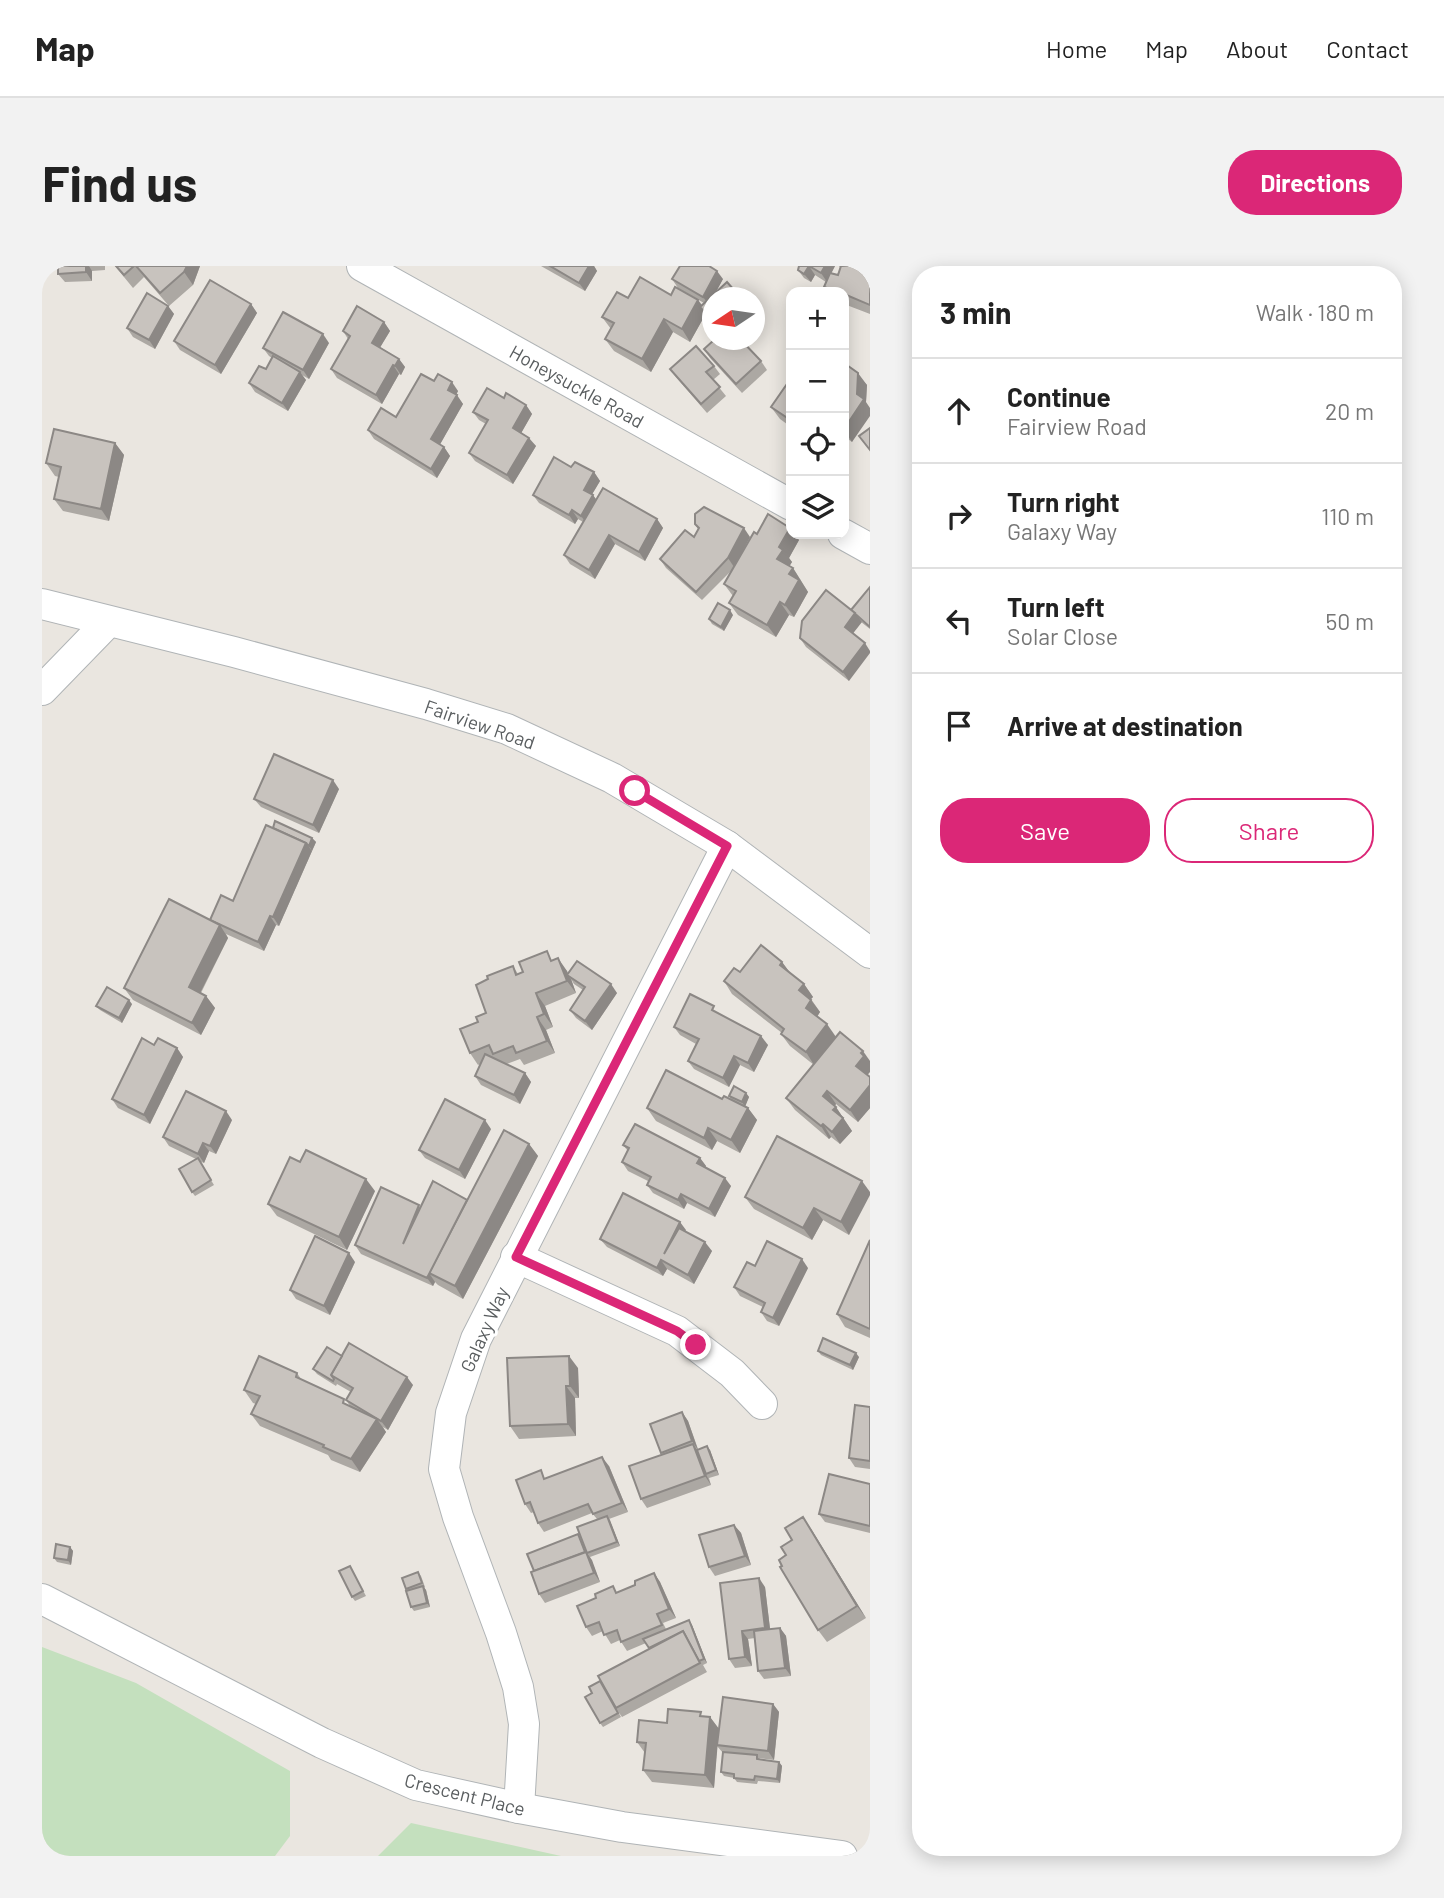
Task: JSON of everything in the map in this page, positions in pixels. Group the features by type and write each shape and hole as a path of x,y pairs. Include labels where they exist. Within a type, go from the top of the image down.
{"street":[{"name":"Honeysuckle Road","path":"362,266 786,502"},
{"path":"849,537 870,549"},
{"name":"Fairview Road","path":"42,604 260,659 507,729 612,778 727,846 870,953"},
{"path":"42,690 108,622"},
{"name":"Galaxy Way","path":"519,1808 524,1724 518,1687 502,1633 458,1517 444,1469 451,1413 476,1339 727,846"},
{"path":"516,1257 677,1331 732,1373 762,1404"},
{"name":"Crescent Place","path":"42,1599 322,1743 416,1785 622,1827 842,1856"}],"green space":[{"path":"42,1647 136,1683 290,1771 290,1836 275,1856 42,1856"},
{"path":"411,1823 561,1856 378,1856"}],"building":[{"path":"58,266 86,266 86,272 58,274"},
{"path":"116,266 134,266 124,275"},
{"path":"136,266 187,266 184,272 160,293"},
{"path":"550,266 589,266 579,283"},
{"path":"680,266 709,266 717,271 708,287 702,287 702,296 672,279"},
{"path":"799,266 809,266 804,274 798,270"},
{"path":"809,266 825,266 821,273"},
{"path":"841,266 870,266 870,305 849,296 849,287 824,287 830,273 838,275"},
{"path":"640,277 671,295 675,287 698,300 682,329 664,319 642,359 605,339 614,323 602,317 617,292 628,298"},
{"path":"210,280 251,304 215,365 174,341"},
{"path":"147,293 168,306 149,340 127,328"},
{"path":"357,306 384,322 372,343 399,359 376,395 331,369 350,336 343,331"},
{"path":"283,312 323,334 303,370 263,348"},
{"path":"696,346 714,366 706,372 720,387 701,404 670,369"},
{"path":"705,350 751,350 761,361 736,384"},
{"path":"273,356 300,372 282,403 249,383 259,366 266,369"},
{"path":"849,367 858,373 857,394 864,399 849,422"},
{"path":"421,374 434,381 438,374 452,382 448,390 457,395 431,439 444,447 431,469 368,430 381,408 396,417"},
{"path":"786,385 786,417 771,407"},
{"path":"487,388 504,398 506,393 526,405 513,428 529,438 507,475 469,453 488,420 473,412"},
{"path":"870,428 870,450 859,436"},
{"path":"54,429 115,443 101,509 54,499 61,467 46,463"},
{"path":"554,457 571,467 575,462 594,472 584,490 593,495 581,516 572,510 569,515 533,495"},
{"path":"603,488 657,519 639,552 609,535 589,570 564,555"},
{"path":"704,507 744,528 728,558 696,592 660,559 685,530 694,537 699,528 695,524 695,514"},
{"path":"768,514 786,525 786,535 779,547 783,550 777,559 793,568 789,574 799,580 785,605 780,602 767,625 729,603 736,591 724,584 754,532 757,534"},
{"path":"870,587 870,627 851,610"},
{"path":"826,590 855,613 845,627 865,643 843,672 800,638 802,621"},
{"path":"718,603 730,610 721,627 709,619"},
{"path":"274,754 333,780 313,825 254,799"},
{"path":"275,821 312,838 309,846 273,828"},
{"path":"266,825 306,843 273,917 270,916 258,942 210,920 221,895 233,901"},
{"path":"169,899 220,925 189,987 206,996 192,1023 124,988"},
{"path":"761,945 804,984 799,990 811,1000 806,1008 827,1024 806,1052 781,1034 784,1029 724,981 734,968 740,972"},
{"path":"547,951 551,961 558,958 567,981 536,993 544,1014 537,1017 547,1041 516,1053 513,1046 493,1054 489,1045 470,1053 460,1029 478,1022 476,1017 486,1013 476,985 488,979 487,976 513,966 516,975 523,972 519,962"},
{"path":"577,961 611,984 585,1021 570,1010 585,987 567,975"},
{"path":"107,987 129,1000 119,1018 96,1006"},
{"path":"690,994 714,1006 712,1010 761,1036 748,1063 734,1056 723,1078 688,1061 699,1039 674,1027"},
{"path":"840,1032 863,1051 861,1053 864,1056 856,1066 870,1077 870,1085 850,1110 827,1091 823,1096 836,1107 833,1110 843,1118 832,1132 786,1098"},
{"path":"142,1038 154,1045 158,1038 177,1048 144,1115 112,1099"},
{"path":"485,1054 525,1073 514,1095 475,1076"},
{"path":"666,1070 722,1099 724,1096 748,1108 731,1140 708,1128 704,1138 647,1108"},
{"path":"734,1086 746,1093 742,1102 729,1096"},
{"path":"186,1091 226,1111 210,1146 203,1143 198,1154 163,1137"},
{"path":"445,1099 485,1120 459,1170 419,1150"},
{"path":"635,1124 700,1158 697,1163 725,1178 709,1209 681,1194 678,1200 647,1185 651,1177 622,1162 629,1148 623,1145"},
{"path":"504,1130 529,1144 455,1286 429,1273"},
{"path":"777,1136 862,1181 841,1222 814,1208 803,1228 745,1197"},
{"path":"306,1150 366,1179 339,1237 268,1204 290,1157 300,1162"},
{"path":"198,1158 211,1180 192,1192 179,1169"},
{"path":"433,1181 467,1200 427,1278 355,1245 381,1187 419,1205 403,1244"},
{"path":"623,1193 680,1222 664,1254 679,1228 705,1242 688,1275 661,1260 657,1268 600,1239"},
{"path":"315,1236 349,1253 324,1306 290,1290"},
{"path":"870,1240 870,1329 837,1314"},
{"path":"767,1241 802,1259 773,1318 761,1312 765,1303 734,1287 747,1262 755,1266"},
{"path":"823,1338 856,1353 850,1365 818,1351"},
{"path":"349,1343 407,1377 381,1421 346,1400 353,1388 331,1375"},
{"path":"327,1347 342,1356 331,1375 333,1381 313,1369"},
{"path":"259,1356 297,1373 296,1377 344,1399 343,1403 377,1419 351,1459 251,1414 260,1396 244,1390"},
{"path":"569,1356 570,1386 566,1386 568,1424 510,1426 507,1358"},
{"path":"855,1405 870,1407 870,1461 849,1458"},
{"path":"682,1412 692,1441 661,1453 650,1424"},
{"path":"693,1444 705,1476 641,1499 629,1466"},
{"path":"707,1446 716,1470 706,1474 697,1450"},
{"path":"602,1457 622,1503 593,1514 588,1504 538,1523 530,1502 525,1504 516,1480 541,1470 544,1479"},
{"path":"829,1474 870,1484 870,1526 819,1514"},
{"path":"607,1516 617,1542 587,1553 577,1527"},
{"path":"803,1517 857,1606 818,1630 780,1567 782,1566 779,1560 786,1555 781,1547 792,1540 785,1528"},
{"path":"734,1525 745,1556 709,1567 699,1535"},
{"path":"578,1534 585,1552 534,1571 527,1554"},
{"path":"56,1544 70,1547 68,1560 54,1558"},
{"path":"586,1552 594,1573 539,1594 531,1572"},
{"path":"350,1566 363,1591 352,1597 339,1571"},
{"path":"418,1572 422,1583 406,1589 402,1578"},
{"path":"654,1573 669,1609 657,1614 662,1625 621,1642 617,1630 604,1635 599,1622 586,1627 577,1606 596,1598 595,1594 613,1586 616,1593"},
{"path":"759,1578 765,1628 742,1631 745,1657 729,1659 720,1583"},
{"path":"423,1586 427,1603 411,1607 406,1591"},
{"path":"689,1620 704,1659 699,1661 683,1631 649,1648 643,1639"},
{"path":"780,1628 785,1668 758,1671 754,1631"},
{"path":"683,1631 700,1663 616,1708 598,1676"},
{"path":"600,1681 618,1713 600,1723 585,1697 592,1693 589,1687"},
{"path":"723,1697 773,1704 768,1751 717,1745"},
{"path":"668,1709 701,1712 700,1716 710,1717 705,1775 643,1770 646,1743 637,1742 639,1720 667,1723"},
{"path":"723,1752 757,1755 757,1759 779,1762 777,1779 755,1776 754,1780 734,1778 734,1774 721,1772"}],"route":[{"path":"635,791 727,846 516,1257 677,1331 696,1345"}]}
